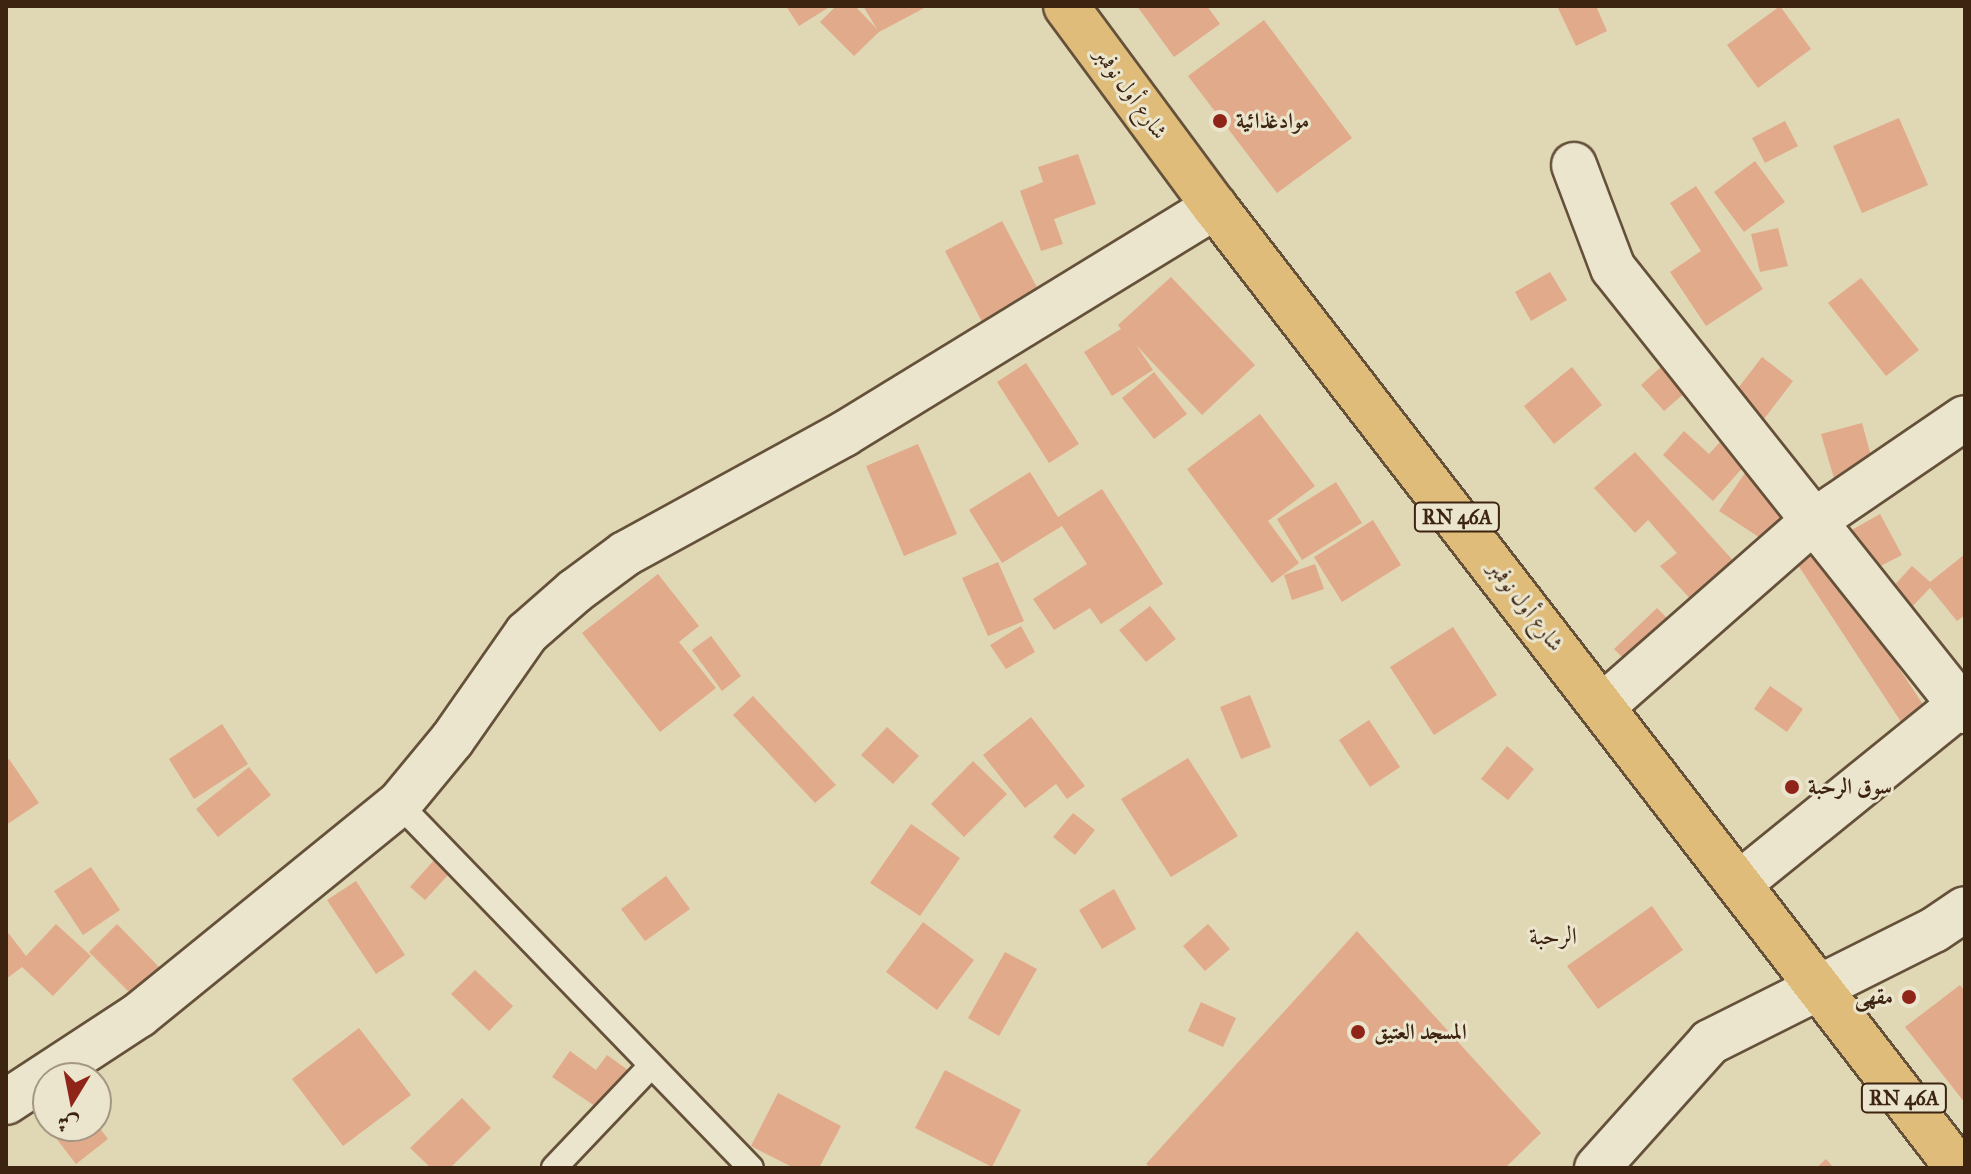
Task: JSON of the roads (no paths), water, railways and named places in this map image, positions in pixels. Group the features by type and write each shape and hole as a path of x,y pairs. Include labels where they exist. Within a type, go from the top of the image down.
{"main road":[{"name":"شارع أول نوفمبر","path":"1066,6 1215,207 1604,705 1958,1168"}],"street":[{"path":"1574,165 1613,268 1811,523 1963,708 1740,883"},
{"path":"6,1102 139,1015 399,804 452,740 527,633 625,554 844,434 1215,207"},
{"path":"1604,705 1811,523 1965,418"},
{"path":"1597,1168 1710,1042 1817,985 1934,930 1965,909"}],"lane":[{"path":"399,804 649,1068 751,1168"},
{"path":"554,1168 649,1068"}],"place":[{"name":"موادغذائية","path":"1220,121"},
{"name":"سوق الرحبة","path":"1792,787"},
{"name":"مقهى","path":"1909,997"},
{"name":"المسجد العتيق","path":"1358,1032"}],"district":[{"name":"الرحبة","path":"1553,937"}]}
